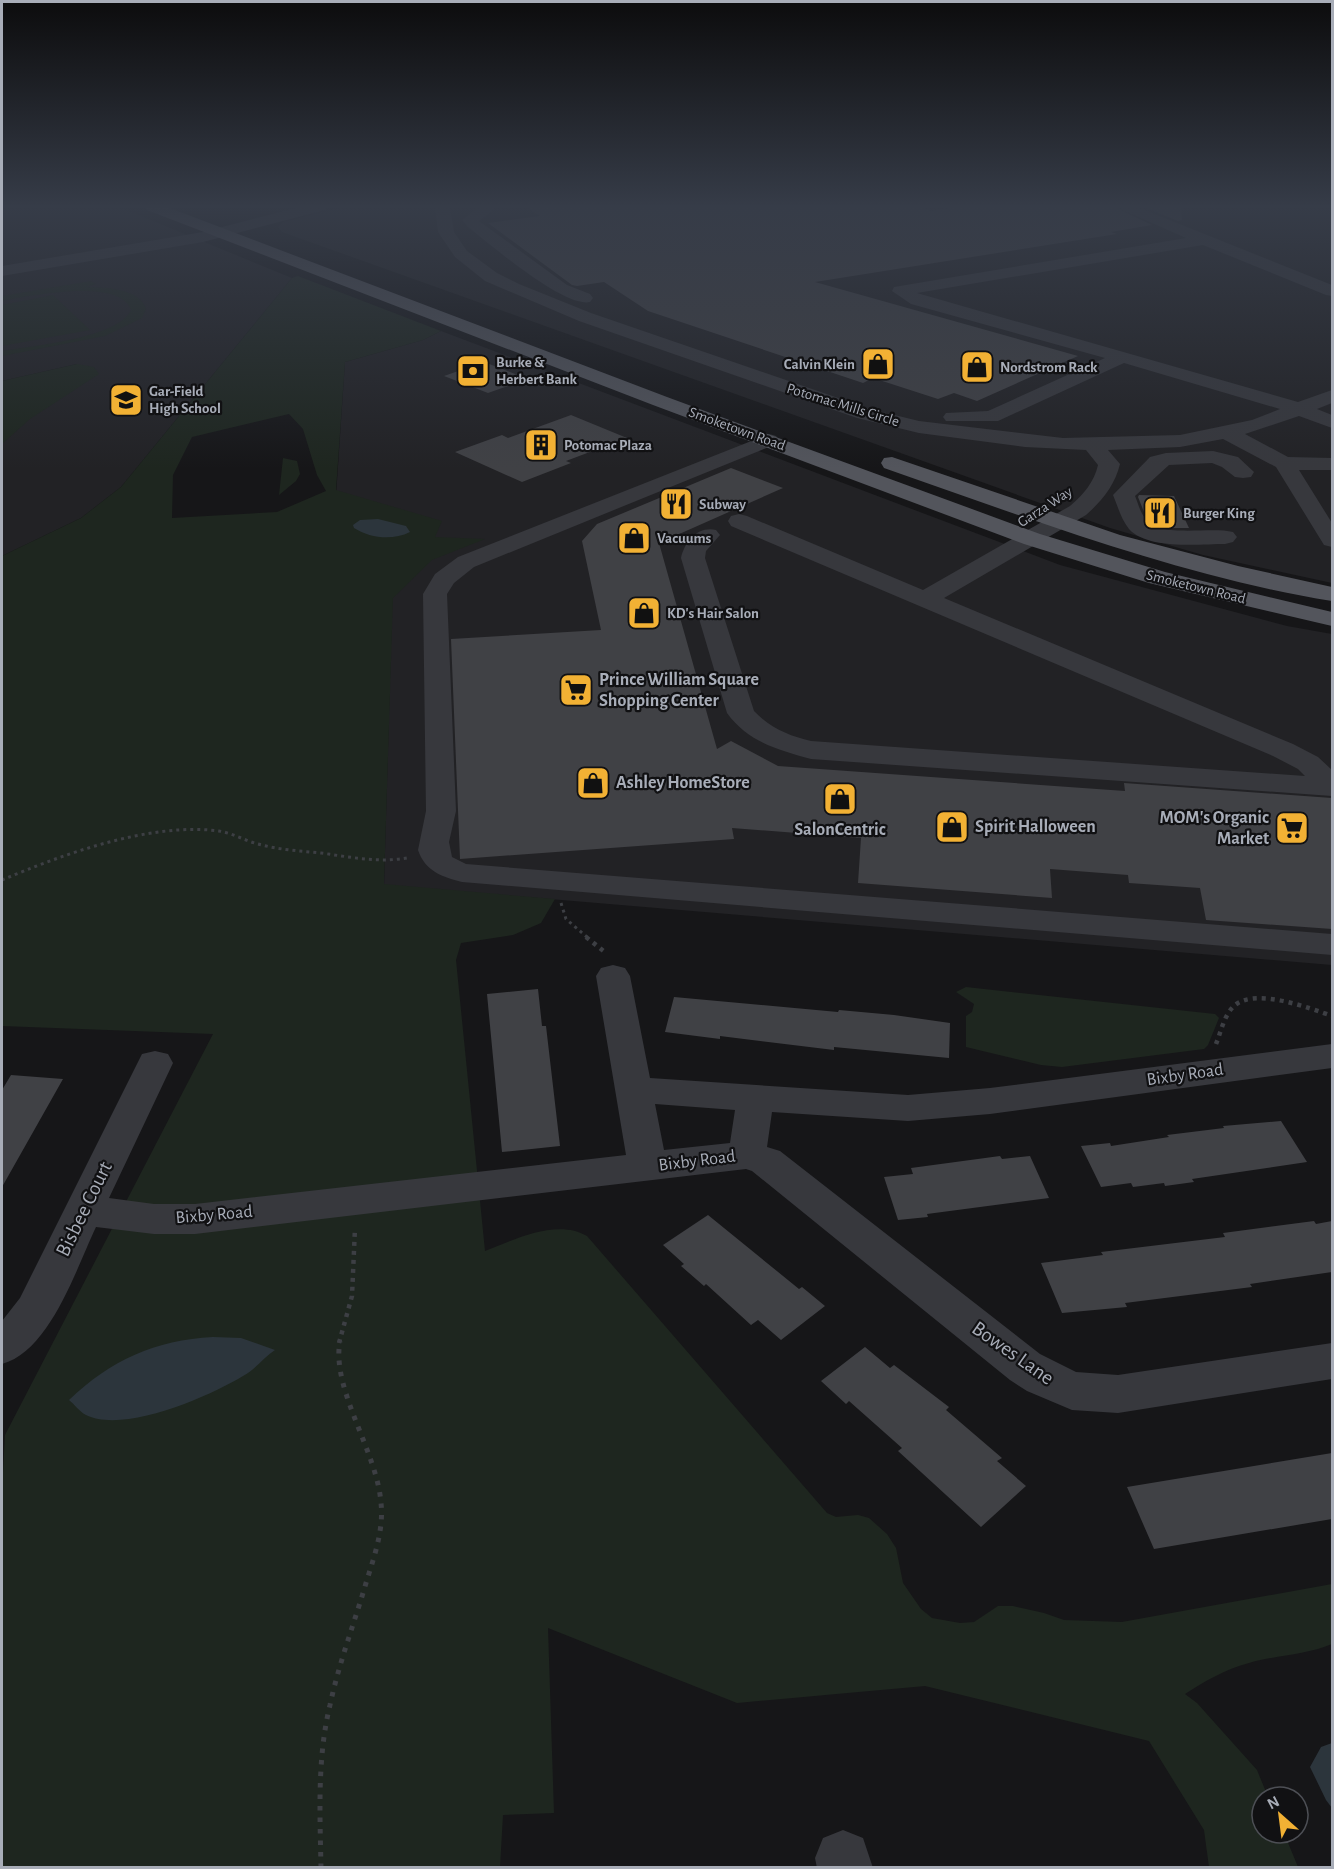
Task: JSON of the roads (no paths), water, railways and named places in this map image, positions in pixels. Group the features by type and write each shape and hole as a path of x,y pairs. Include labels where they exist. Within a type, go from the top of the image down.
{"main road":[{"name":"Smoketown Road","path":"381,294 1008,531 1158,578 1332,619"},
{"path":"501,340 531,330 554,338"},
{"name":"Smoketown Road","path":"872,455 1036,515 1175,558 1332,594"}],"street":[{"name":"Potomac Mills Circle","path":"526,294 864,414 953,433 1041,442 1092,444 1159,442 1226,432 1259,424 1332,396"},
{"path":"576,294 602,303"},
{"path":"906,294 917,300 1300,409 1332,422"},
{"path":"907,406 956,417 991,417 1122,357"},
{"path":"1226,432 1284,463 1332,464"},
{"path":"769,440 466,562 444,579 435,594 441,811 433,853 439,863 450,870 462,873 1332,945"},
{"path":"1041,442 1099,466"},
{"path":"1099,466 1130,449 1159,442"},
{"path":"1092,444 1099,466"},
{"path":"1224,537 1173,536 1144,530 1137,524 1124,495 1158,462 1166,459 1213,457 1230,462 1243,472"},
{"path":"1284,463 1332,540"},
{"name":"Garza Way","path":"899,588 1036,515 1071,492 1099,466 1103,482 1078,511 925,599"},
{"path":"739,521 1283,750 1308,763 1332,787"},
{"path":"708,536 693,553 695,566 741,713 754,728 770,738 811,750 1332,787"},
{"path":"613,976 648,1167"},
{"name":"Bixby Road","path":"84,1210 154,1219 195,1219 747,1155 755,1098 908,1108 936,1107 1332,1056"},
{"name":"Bisbee Court","path":"2,1346 17,1333 35,1310 155,1063"},
{"path":"634,1090 755,1098"},
{"name":"Bowes Lane","path":"747,1155 766,1161 1016,1360 1043,1378 1065,1388 1087,1393 1118,1395 1332,1361"}],"place":[{"name":"Calvin Klein","path":"878,364"},
{"name":"Nordstrom Rack","path":"977,367"},
{"name":"Burke & Herbert Bank","path":"473,371"},
{"name":"Gar-Field High School","path":"126,400"},
{"name":"Potomac Plaza","path":"541,445"},
{"name":"Subway","path":"676,504"},
{"name":"Burger King","path":"1160,513"},
{"name":"Vacuums","path":"634,538"},
{"name":"KD's Hair Salon","path":"644,613"},
{"name":"Prince William Square Shopping Center","path":"576,690"},
{"name":"Ashley HomeStore","path":"593,783"},
{"name":"SalonCentric","path":"840,799"},
{"name":"Spirit Halloween","path":"952,827"},
{"name":"MOM's Organic Market","path":"1292,828"}]}
